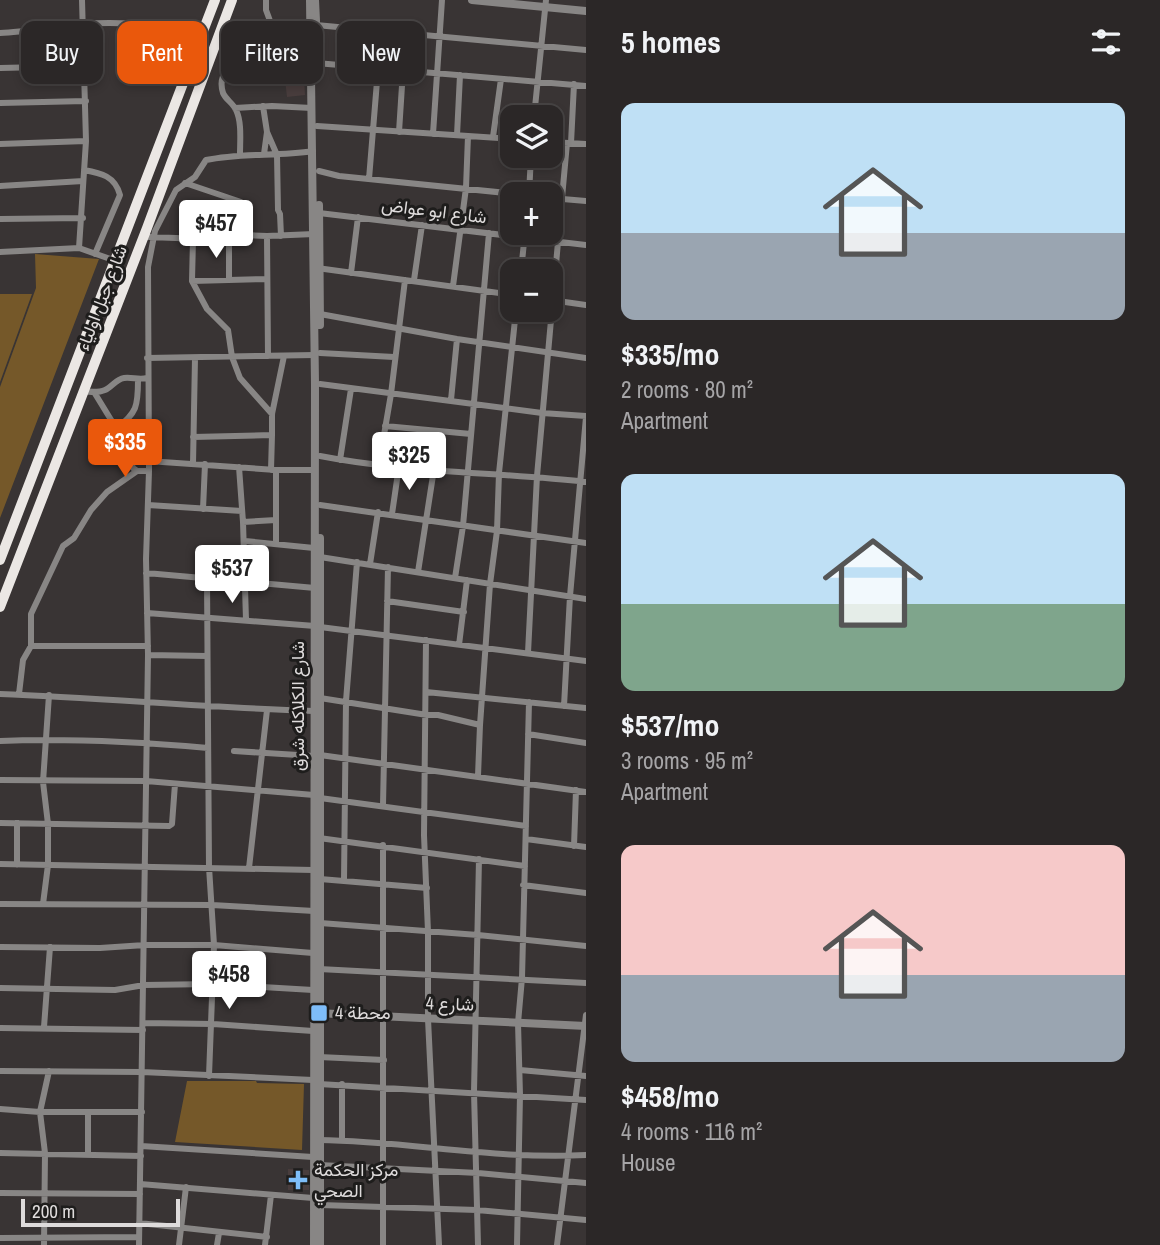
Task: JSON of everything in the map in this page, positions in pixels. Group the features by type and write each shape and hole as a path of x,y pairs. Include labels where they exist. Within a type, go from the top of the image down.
{"highway":[{"name":"شارع جبل اولياء","path":"206,21 215,0"},
{"name":"شارع جبل اولياء","path":"0,607 82,391 148,236 232,0"},
{"name":"شارع جبل اولياء","path":"0,560 182,84"},
{"path":"83,345 97,356"},
{"path":"76,363 88,378"}],"street":[{"path":"82,0 83,21"},
{"path":"267,0 271,21"},
{"name":"شارع الكلاكله شرق","path":"310,0 311,21"},
{"name":"شارع الكلاكله شرق","path":"316,0 316,21"},
{"path":"433,134 442,0"},
{"path":"472,0 546,3 586,11"},
{"path":"535,105 546,3"},
{"path":"323,26 586,50"},
{"path":"0,33 21,31"},
{"path":"0,68 21,68"},
{"path":"425,72 586,86"},
{"path":"457,135 460,75"},
{"path":"493,137 500,79"},
{"path":"79,248 83,218 86,84"},
{"path":"223,84 224,95 235,108 239,122 240,154"},
{"name":"شارع الكلاكله شرق","path":"313,84 314,234 320,314 317,354 320,384 320,557 314,711 317,756"},
{"name":"شارع الكلاكله شرق","path":"314,1245 319,1140 313,1031 320,923 317,756 320,698 314,588 319,212 315,84"},
{"path":"369,179 376,84"},
{"path":"399,132 402,84"},
{"path":"563,190 574,84"},
{"path":"0,103 86,100"},
{"path":"263,106 267,132 277,155 281,236"},
{"path":"235,108 312,108"},
{"path":"317,126 500,138"},
{"path":"264,154 267,132"},
{"path":"453,286 466,188 468,136"},
{"path":"0,144 86,141"},
{"path":"563,143 586,144"},
{"path":"0,1238 44,1236 139,1241 148,655 148,236 176,190 195,177 206,160 240,154 313,152"},
{"path":"84,170 107,176 116,183 120,195 95,254"},
{"path":"319,171 339,176 500,192"},
{"path":"0,186 83,181"},
{"path":"185,183 241,202 240,234"},
{"path":"563,198 586,201"},
{"name":"شارع ابو عواض","path":"319,212 500,234"},
{"path":"351,273 358,217"},
{"path":"0,219 83,218"},
{"path":"414,280 422,225"},
{"path":"455,578 463,526 489,233"},
{"path":"148,236 229,240 240,234 314,234"},
{"path":"267,236 268,356"},
{"path":"193,239 192,282 207,309 228,330 232,357 240,378 272,414"},
{"path":"229,240 229,280"},
{"name":"شارع ابو عواض","path":"563,243 586,245"},
{"path":"0,252 79,248 116,261"},
{"path":"317,268 500,293"},
{"path":"192,282 266,279"},
{"path":"379,464 405,280"},
{"path":"563,302 586,305"},
{"path":"320,314 457,340 586,358"},
{"path":"478,776 490,584 515,322"},
{"path":"528,653 537,476 550,322"},
{"path":"451,400 457,340"},
{"path":"147,358 317,354 394,357"},
{"path":"276,543 272,414 284,356"},
{"path":"194,464 195,358"},
{"path":"82,391 106,389 125,378 147,378"},
{"path":"116,429 135,413 138,380"},
{"path":"320,384 542,413 586,416 583,482 565,659 564,706"},
{"path":"340,460 351,389"},
{"path":"94,392 124,441 131,464 137,471"},
{"path":"385,426 471,434"},
{"path":"193,437 272,435"},
{"path":"320,456 398,466 583,482"},
{"path":"148,461 315,471"},
{"path":"204,509 205,464"},
{"path":"393,514 398,466"},
{"path":"239,467 245,541 246,620"},
{"path":"418,572 434,469"},
{"path":"19,694 23,660 32,646 30,614 62,546 74,538 91,510 107,492 137,471 149,471"},
{"path":"148,505 242,512"},
{"path":"320,505 586,543"},
{"path":"370,564 377,512"},
{"path":"243,522 276,520"},
{"path":"245,541 314,548"},
{"path":"320,557 586,599"},
{"path":"344,881 346,701 357,562"},
{"path":"383,806 388,567"},
{"path":"146,573 314,588"},
{"path":"207,579 209,867 214,945 209,1076"},
{"path":"459,645 467,580"},
{"path":"387,601 464,612"},
{"path":"147,612 317,627 586,661"},
{"path":"426,640 425,851 428,1019 439,1245"},
{"path":"32,646 148,646"},
{"path":"148,655 207,656"},
{"path":"426,692 586,708"},
{"path":"0,694 314,711"},
{"path":"43,904 48,865 48,824 43,782 49,695"},
{"path":"320,698 438,715 480,725"},
{"path":"517,1245 520,1155 518,1023 522,978 529,702"},
{"path":"249,868 267,710"},
{"path":"528,734 586,743"},
{"path":"0,741 46,739 208,748"},
{"path":"234,751 317,756 586,792"},
{"path":"0,780 175,783 317,797 526,826"},
{"path":"0,823 171,825 175,783"},
{"path":"574,846 576,790"},
{"name":"شارع الكلاكله شرق","path":"317,797 313,870 313,990 319,1057 313,1157 320,1245"},
{"path":"17,823 17,865"},
{"path":"319,838 524,866"},
{"path":"526,839 586,847"},
{"path":"383,845 383,1245"},
{"path":"478,1245 474,1092 479,859"},
{"path":"0,864 313,870"},
{"path":"320,879 427,888"},
{"path":"523,885 586,893"},
{"path":"0,904 212,905 314,911"},
{"path":"320,923 586,946"},
{"path":"0,947 123,948 145,945 214,945 313,953"},
{"path":"44,1027 50,947"},
{"path":"319,969 586,983"},
{"path":"0,988 114,990 144,985 213,984 313,990"},
{"name":"شارع 4","path":"316,1013 585,1026"},
{"path":"557,1245 575,1100 582,1076 586,1015"},
{"path":"0,1028 213,1024 313,1031"},
{"path":"319,1057 384,1060"},
{"path":"520,1070 582,1076"},
{"path":"0,1071 142,1072 586,1100"},
{"path":"44,1245 45,1153 40,1112 49,1071"},
{"path":"342,1084 342,1140"},
{"path":"0,1110 142,1112"},
{"path":"88,1112 88,1154"},
{"path":"319,1140 520,1155 586,1155"},
{"path":"141,1146 313,1157"},
{"path":"0,1153 141,1156"},
{"path":"319,1165 478,1173 586,1183"},
{"path":"140,1184 316,1201 518,1212 586,1220"},
{"path":"179,1245 186,1187"},
{"path":"0,1193 140,1194"},
{"path":"139,1223 266,1241 271,1195"},
{"path":"217,1245 219,1233"}],"shaded area":[{"path":"285,84 304,84 305,95 287,97"},
{"path":"35,254 99,259 0,518 0,387 36,288"},
{"path":"0,294 32,294 0,382"},
{"path":"187,1081 304,1084 302,1150 175,1142"},
{"name":"مركز الحكمة الصحي","path":"288,1169 309,1170 309,1190 288,1190"}],"place":[{"name":"محطة 4","path":"319,1013"},
{"name":"مركز الحكمة الصحي","path":"298,1180"}]}
